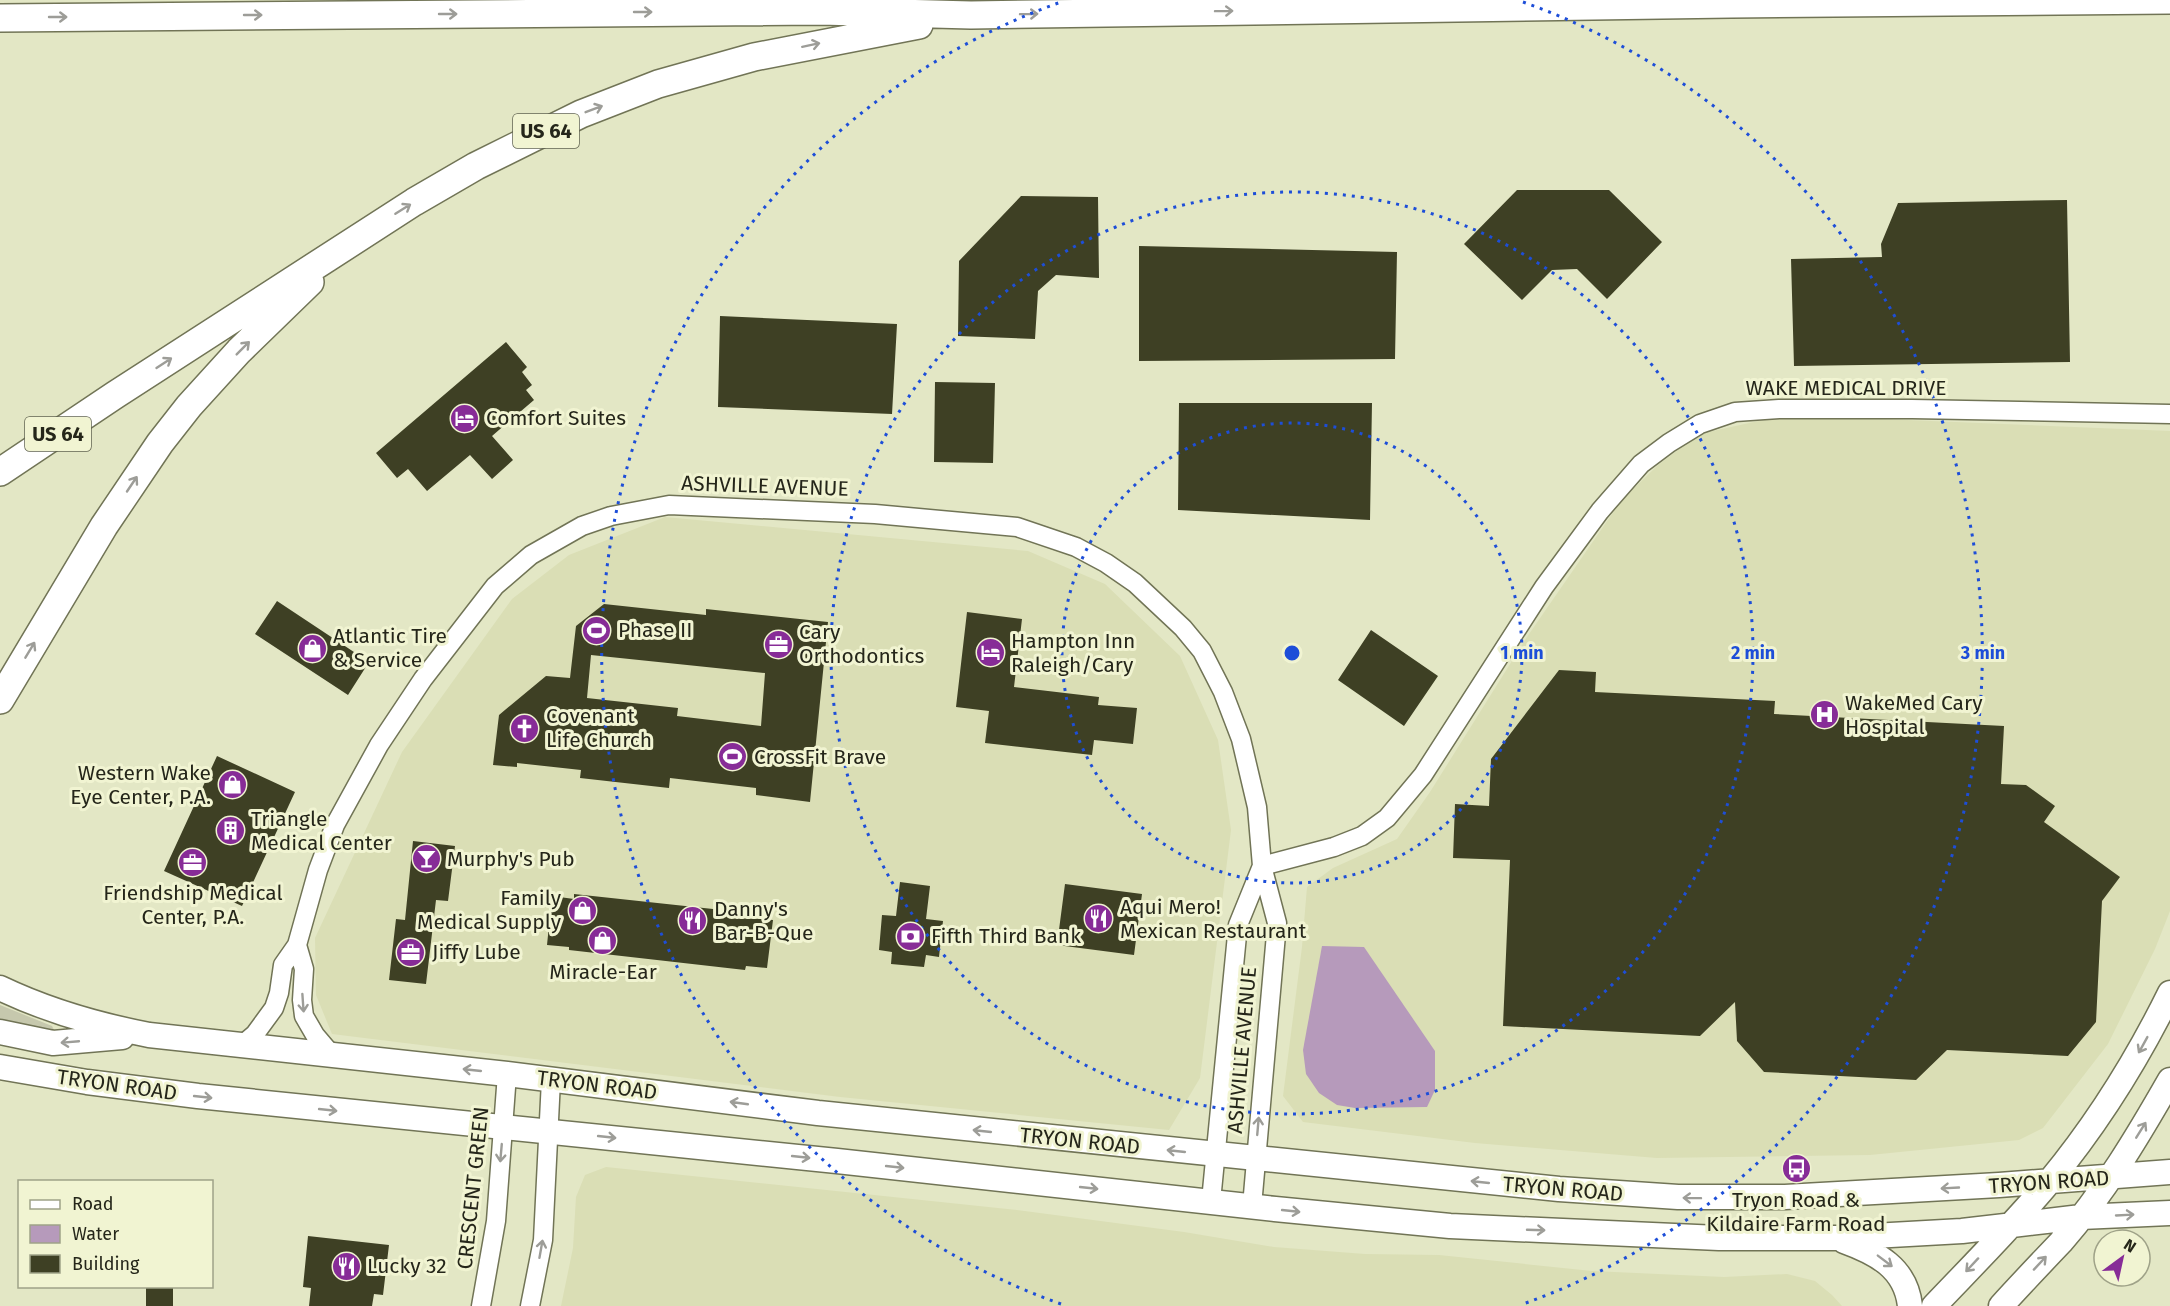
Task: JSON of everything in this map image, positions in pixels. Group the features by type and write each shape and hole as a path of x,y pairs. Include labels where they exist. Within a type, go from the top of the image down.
{"highway":[{"path":"0,18 821,11 971,15 2170,0"},
{"name":"US 64","path":"0,472 353,240 476,166 581,114 658,84 754,57 971,15"},
{"path":"0,700 104,526 160,443 189,406 239,351 353,240"}],"main road":[{"name":"TRYON ROAD","path":"0,988 59,1014 109,1028 149,1035 507,1074 818,1113 1507,1185 1678,1197 1785,1197 2109,1178 2170,1172"},
{"path":"1934,1306 2050,1181 2087,1132 2122,1081 2170,993"},
{"path":"0,1032 53,1043 149,1035"},
{"name":"TRYON ROAD","path":"0,1067 87,1082 198,1096 1468,1227 1719,1238 1836,1238 1962,1231 2081,1217 2170,1213"},
{"path":"2001,1306 2061,1242 2081,1217 2140,1132 2170,1080"},
{"path":"1836,1238 1870,1250 1896,1269 1907,1290 1910,1306"}],"street":[{"name":"WAKE MEDICAL DRIVE","path":"1262,866 1334,847 1362,836 1387,819 1423,775 1544,587 1600,511 1641,464 1700,424 1735,412 1779,409 2170,414"},
{"name":"ASHVILLE AVENUE","path":"243,1045 255,1034 274,1008 279,993 283,965 297,945 318,870 335,825 380,745 423,679 495,586 531,555 582,526 611,516 669,505 875,514 1017,527 1076,547 1106,563 1135,583 1183,628 1202,651 1223,692 1241,739 1257,807 1262,866 1277,923 1252,1206"},
{"name":"ASHVILLE AVENUE","path":"1211,1201 1238,925 1262,866"},
{"name":"ASHVILLE AVENUE","path":"297,945 304,969 302,1000 304,1016 315,1035 332,1055"},
{"name":"CRESCENT GREEN","path":"481,1306 496,1221 507,1074"},
{"path":"530,1306 543,1240 551,1080"}],"shaded area":[{"name":"WakeMed Cary Hospital","path":"1786,415 2170,431 2170,911 2155,949 2108,1044 2043,1128 2019,1140 1870,1155 1657,1158 1475,1143 1303,1122 1283,1096 1302,947 1307,887 1333,868 1397,839 1430,792 1527,637 1621,501 1658,465 1699,434"},
{"path":"665,517 1028,551 1105,584 1180,656 1218,740 1231,830 1200,1078 1169,1130 840,1097 332,1034 316,995 315,938 402,752 512,599 569,555"},
{"path":"0,1005 52,1026 54,1030 0,1021"},
{"path":"606,1167 1017,1210 1184,1232 1274,1247 1365,1254 1439,1255 1592,1271 1724,1277 1787,1274 1815,1281 1842,1306 561,1306 573,1248 576,1197 585,1175"}],"water":[{"path":"1322,946 1364,947 1435,1051 1435,1090 1427,1107 1355,1108 1337,1105 1319,1093 1306,1074 1303,1050"}],"building":[{"path":"1517,190 1609,190 1662,242 1607,299 1577,269 1552,270 1522,300 1464,244"},
{"path":"1021,196 1098,197 1099,278 1056,275 1038,291 1035,339 958,336 959,261"},
{"path":"2067,200 2070,362 1794,366 1791,259 1882,257 1881,244 1898,203"},
{"path":"1139,246 1397,252 1395,359 1139,361"},
{"path":"720,316 897,324 892,414 718,407"},
{"name":"Comfort Suites","path":"506,342 527,367 522,372 532,385 526,390 534,400 492,436 513,460 492,479 470,455 427,491 408,469 397,478 376,453"},
{"path":"935,382 995,383 993,463 934,462"},
{"path":"1179,403 1372,403 1370,520 1178,510"},
{"name":"Atlantic Tire & Service","path":"277,601 369,662 348,695 255,634"},
{"path":"604,604 706,615 706,609 828,622 810,802 756,795 756,788 670,778 669,788 580,778 581,770 517,763 517,767 493,765 499,715 546,676 570,678 576,626","holes":["591,655 765,673 761,726 677,716 678,708 587,698"]},
{"name":"Hampton Inn Raleigh/Cary","path":"967,612 1022,619 1014,687 1099,697 1098,705 1137,708 1133,744 1094,740 1092,755 985,743 989,711 956,707"},
{"path":"1371,630 1438,676 1404,726 1338,680"},
{"path":"1559,670 1596,672 1595,692 1775,701 1774,714 2004,726 2001,784 2026,785 2055,806 2044,822 2120,877 2102,901 2096,1022 2068,1056 1947,1050 1916,1080 1764,1072 1737,1041 1735,1002 1700,1036 1503,1026 1510,860 1453,858 1455,804 1489,806 1491,759"},
{"name":"Triangle Medical Center","path":"217,756 295,792 242,906 164,871"},
{"path":"413,841 455,846 448,901 436,900 426,984 389,980 396,919 405,920"},
{"name":"Fifth Third Bank","path":"900,882 930,886 926,919 943,921 939,957 926,955 924,967 891,964 892,952 879,950 882,915 896,916"},
{"name":"Aqui Mero! Mexican Restaurant","path":"1065,884 1142,894 1134,955 1057,945"},
{"path":"574,894 750,913 750,918 773,920 767,968 746,966 745,970 569,950 569,947 547,945 552,896 574,899"},
{"name":"Lucky 32","path":"308,1236 389,1245 383,1295 374,1294 372,1306 309,1306 311,1288 303,1287"},
{"path":"146,1288 173,1288 173,1306 146,1306"}],"place":[{"name":"Comfort Suites","path":"465,418"},
{"name":"Phase II","path":"597,630"},
{"name":"Cary Orthodontics","path":"778,644"},
{"name":"Atlantic Tire & Service","path":"312,648"},
{"name":"Hampton Inn Raleigh/Cary","path":"990,653"},
{"name":"WakeMed Cary Hospital","path":"1824,715"},
{"name":"Covenant Life Church","path":"525,728"},
{"name":"CrossFit Brave","path":"733,757"},
{"name":"Western Wake Eye Center, P.A.","path":"232,785"},
{"name":"Triangle Medical Center","path":"230,831"},
{"name":"Murphy's Pub","path":"426,859"},
{"name":"Friendship Medical Center, P.A.","path":"193,862"},
{"name":"Family Medical Supply","path":"582,910"},
{"name":"Aqui Mero! Mexican Restaurant","path":"1099,919"},
{"name":"Danny's Bar-B-Que","path":"693,921"},
{"name":"Fifth Third Bank","path":"910,936"},
{"name":"Miracle-Ear","path":"603,941"},
{"name":"Jiffy Lube","path":"411,952"},
{"name":"Tryon Road & Kildaire Farm Road","path":"1796,1169"},
{"name":"Lucky 32","path":"346,1266"}]}
